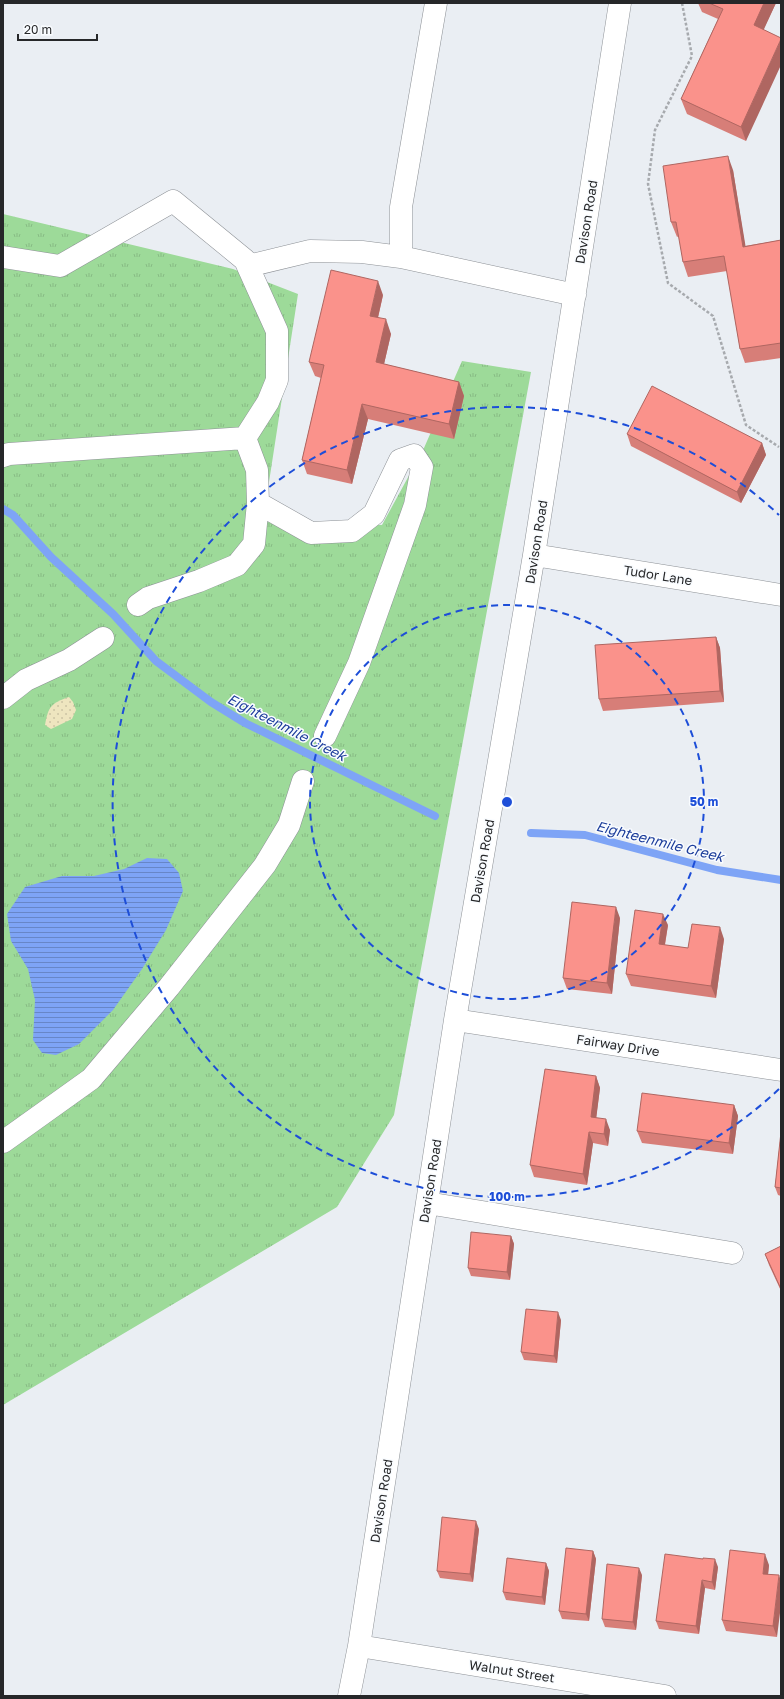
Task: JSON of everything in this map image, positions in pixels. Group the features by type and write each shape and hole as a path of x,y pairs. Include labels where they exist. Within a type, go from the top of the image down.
{"street":[{"path":"401,257 402,207 436,3"},
{"name":"Davison Road","path":"350,1696 359,1646 455,1020 534,555 620,3"},
{"path":"3,257 60,266 174,201 245,260 277,331 277,380 268,402 245,438"},
{"path":"248,266 310,251 362,252 401,257 575,295"},
{"path":"3,456 9,454 245,438"},
{"path":"138,605 148,598 199,581 237,565 254,544 258,503 257,470 245,438"},
{"path":"258,503 311,533 352,531 374,514 400,460 414,455 422,467 415,505 370,633 359,663 325,736"},
{"name":"Tudor Lane","path":"534,555 781,595"},
{"path":"3,698 26,680 69,660 103,638"},
{"path":"3,1142 91,1078 169,987 266,865 289,824 303,781"},
{"name":"Fairway Drive","path":"455,1020 781,1070"},
{"path":"427,1202 732,1253"},
{"name":"Walnut Street","path":"359,1646 665,1696"}],"path":[{"path":"682,3 692,56 655,130 648,184 668,283 713,316 746,425 780,447"}],"green space":[{"path":"3,214 233,269 298,294 263,521 382,525 424,448 462,361 531,372 394,1115 337,1207 3,1405"}],"sand":[{"path":"69,697 76,710 72,719 51,729 45,725 47,714 51,706 58,701"}],"water":[{"path":"147,858 167,859 179,873 183,891 166,930 142,969 113,1010 79,1044 56,1055 42,1053 33,1040 35,1000 28,969 11,941 7,914 25,887 62,876 94,876 124,869"}],"building":[{"path":"709,3 764,3 754,25 781,38 741,127 681,99 723,9"},
{"path":"728,156 743,247 781,240 781,343 740,349 724,256 683,262 676,222 671,222 663,166"},
{"path":"331,270 378,281 370,316 386,319 376,362 459,382 449,424 362,404 347,470 302,460 324,365 309,362"},
{"path":"652,386 762,443 737,492 627,434"},
{"path":"716,637 720,691 599,699 595,645"},
{"path":"572,902 616,907 607,983 563,978"},
{"path":"635,910 663,914 659,944 688,948 692,924 720,927 711,986 626,974"},
{"path":"545,1069 596,1076 591,1117 606,1119 604,1134 589,1132 583,1174 530,1165"},
{"path":"642,1093 734,1105 729,1143 637,1131"},
{"path":"781,1132 781,1188 775,1187"},
{"path":"471,1232 511,1236 507,1272 468,1268"},
{"path":"781,1246 781,1289 765,1254"},
{"path":"526,1309 558,1312 554,1356 521,1352"},
{"path":"442,1517 476,1521 470,1574 437,1571"},
{"path":"566,1548 593,1551 586,1614 559,1611"},
{"path":"730,1550 765,1554 763,1574 779,1575 773,1626 722,1620"},
{"path":"665,1554 715,1559 712,1582 702,1580 696,1626 656,1621"},
{"path":"507,1558 546,1563 542,1597 503,1592"},
{"path":"607,1564 639,1568 633,1622 602,1619"}],"waterway":[{"name":"Eighteenmile Creek","path":"3,509 13,515 51,557 113,614 156,661 211,702 245,723 435,816"},
{"name":"Eighteenmile Creek","path":"531,833 585,835 717,870 781,880"}]}
